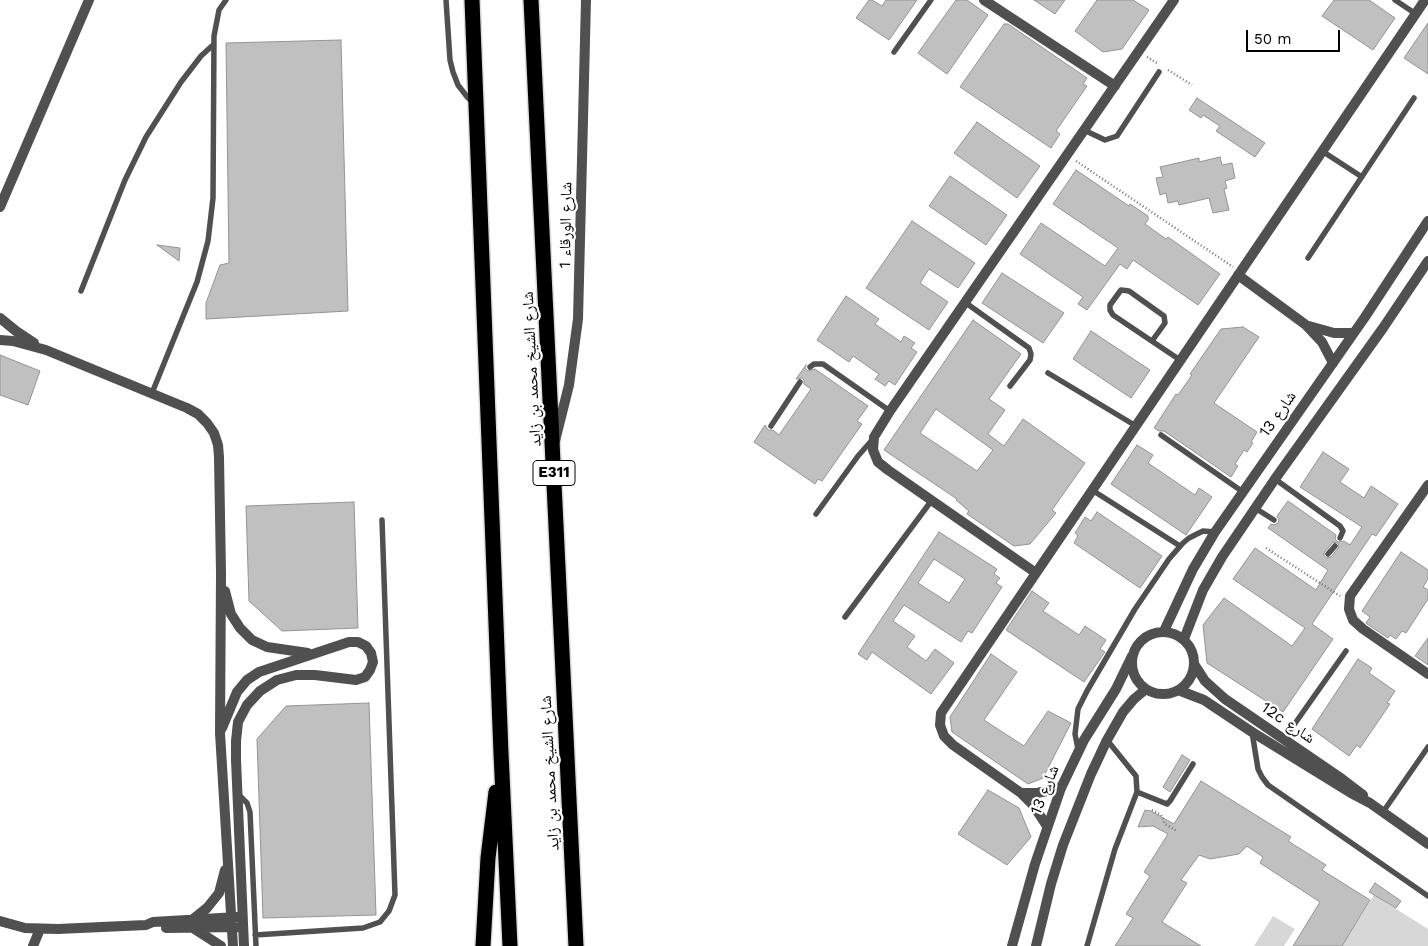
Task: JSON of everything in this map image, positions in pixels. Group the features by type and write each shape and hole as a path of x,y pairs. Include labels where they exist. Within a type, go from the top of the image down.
{"highway":[{"path":"472,0 510,946"},
{"name":"شارع الشيخ محمد بن زايد","path":"531,0 576,946"},
{"path":"483,946 488,858 501,753"}],"street":[{"path":"0,207 88,0"},
{"name":"شارع الورقاء 1","path":"553,449 569,385 578,319 586,0"},
{"path":"984,0 1115,86"},
{"path":"1036,573 878,462 873,450 874,437 890,411 1174,0"},
{"path":"1047,826 1033,805 1021,793 953,745 944,736 940,725 941,713 1425,0"},
{"name":"شارع 13","path":"1164,631 1193,569 1215,532 1333,363 1428,221"},
{"path":"1184,639 1196,606 1212,573 1275,479 1383,328 1428,261"},
{"path":"1239,273 1306,325 1322,342 1333,363"},
{"path":"0,318 16,331 46,350"},
{"path":"1306,325 1334,334 1353,333"},
{"path":"0,340 13,341 46,350 152,393 198,414 214,433 218,445 219,458 221,573 220,733 233,946"},
{"path":"1428,485 1350,596 1349,609 1354,620 1363,629 1428,674"},
{"path":"221,573 231,614 240,628 252,640 267,647 311,654"},
{"path":"1156,632 1171,632 1184,639 1192,650 1194,664 1190,679 1178,690 1165,694 1146,689 1134,675 1132,656 1134,649 1143,638 1156,632"},
{"path":"220,733 237,692 247,680 259,672 349,642 358,642 366,646 371,653 373,662 370,670 365,677 356,680 315,675 296,675 277,680 260,690 247,705 238,722 236,741 237,793 244,946"},
{"name":"شارع 13","path":"1012,946 1024,898 1061,788 1079,750 1093,724 1116,689 1132,656"},
{"name":"12c شارع","path":"1194,664 1205,681 1218,694 1350,784 1370,803"},
{"path":"1036,946 1051,884 1063,845 1090,774 1123,712 1146,689"},
{"name":"12c شارع","path":"1178,690 1204,700 1252,732 1370,803 1428,844"},
{"path":"1021,793 1045,792 1061,788"},
{"path":"192,924 219,893 225,871 226,842"},
{"path":"0,921 24,928 40,929 146,925 153,928 244,922"},
{"path":"192,924 220,946"},
{"path":"33,946 40,929"}],"lane":[{"path":"152,393 197,282 208,240 213,198 213,45 218,10 226,0"},
{"path":"446,0 450,60 453,72 458,85 468,98 476,104"},
{"path":"894,52 931,0"},
{"path":"1395,0 1416,14"},
{"path":"81,291 125,180 146,137 181,82 201,56 213,45"},
{"path":"1084,130 1105,140 1117,136 1159,72"},
{"path":"1308,258 1414,98"},
{"path":"1322,151 1362,177"},
{"path":"1152,341 1165,323 1165,318 1132,292 1121,290 1111,302 1109,308 1111,313 1152,341 1180,360"},
{"path":"966,303 1029,348 1030,360 1010,386"},
{"path":"810,367 823,364 890,411"},
{"path":"1048,373 1136,426"},
{"path":"771,426 800,382"},
{"path":"1161,435 1242,492"},
{"path":"816,514 874,437"},
{"path":"1275,479 1340,526 1343,531 1340,538"},
{"path":"1092,490 1180,546"},
{"path":"845,617 932,500"},
{"path":"1256,508 1274,520"},
{"path":"255,935 363,928 380,922 389,911 395,895 382,520"},
{"path":"1079,750 1076,741 1075,725 1078,709 1135,609 1180,546 1203,531 1215,532"},
{"path":"1328,554 1335,546"},
{"path":"1284,738 1346,652"},
{"path":"1252,732 1258,769 1268,785 1428,896"},
{"path":"1087,946 1115,849 1137,792 1136,776 1107,740"},
{"path":"1384,812 1428,747"},
{"path":"1137,792 1167,804 1193,764"},
{"path":"237,793 247,803 251,817 256,946"}],"path":[{"path":"1068,155 1239,273"},
{"path":"1266,548 1342,597 1350,599"},
{"path":"1152,810 1161,815 1165,824 1177,832"}],"shaded area":[{"path":"1374,895 1428,929 1428,946 1342,946"},
{"path":"1273,916 1295,929 1284,946 1254,946"}],"building":[{"path":"869,0 882,6 886,0 917,0 889,40 856,18"},
{"path":"956,0 967,0 988,15 947,74 918,53"},
{"path":"1034,0 1065,0 1055,14"},
{"path":"1097,0 1133,0 1149,10 1122,49 1103,52 1075,31"},
{"path":"1334,0 1369,0 1395,18 1373,50 1322,16"},
{"path":"1428,23 1428,74 1404,58"},
{"path":"1004,24 1008,24 1087,78 1083,84 1087,86 1056,131 1060,134 1051,148 960,87"},
{"path":"341,40 348,311 206,319 206,303 220,265 229,263 226,43"},
{"path":"1197,98 1265,143 1255,157 1216,131 1220,126 1203,115 1201,118 1189,110"},
{"path":"977,122 1040,166 1017,198 954,153"},
{"path":"1220,157 1222,165 1232,163 1235,178 1225,181 1227,188 1224,189 1229,210 1213,213 1209,198 1179,205 1178,201 1168,203 1166,193 1160,195 1156,178 1163,177 1160,167 1199,158 1199,162"},
{"path":"1076,170 1129,206 1130,204 1148,216 1145,224 1166,239 1168,237 1220,274 1198,305 1133,260 1127,269 1120,264 1087,310 1078,304 1083,297 1020,254 1041,223 1105,266 1118,248 1053,204"},
{"path":"950,176 1007,215 986,245 929,206"},
{"path":"912,221 975,263 958,288 929,269 920,283 948,302 929,330 866,288"},
{"path":"157,245 180,248 179,261"},
{"path":"1002,273 1064,313 1043,343 982,303"},
{"path":"846,296 879,319 875,324 901,342 904,336 915,343 911,348 917,352 895,385 889,381 885,386 875,379 879,374 853,356 849,362 817,340"},
{"path":"973,320 1021,354 989,399 1005,410 988,434 1004,446 1023,419 1085,463 1052,510 1056,513 1030,544 1014,546 967,514 969,511 957,499 884,450","holes":["936,409 993,450 977,471 920,433"]},
{"path":"1243,327 1259,337 1214,403 1257,432 1247,452 1244,450 1235,464 1238,466 1231,477 1164,431 1154,428 1176,394 1178,395 1192,375 1190,374 1221,329"},
{"path":"1091,331 1150,370 1131,398 1073,359"},
{"path":"0,355 40,371 28,405 0,395"},
{"path":"806,365 805,368 808,371 815,369 868,406 857,421 862,424 822,481 818,479 815,484 754,442 765,425 768,430 773,430 779,435 811,389 804,384 802,378 796,379"},
{"path":"1137,445 1153,455 1148,463 1195,495 1199,488 1212,497 1186,535 1111,484"},
{"path":"1323,452 1349,469 1340,482 1364,498 1371,486 1398,504 1376,536 1372,534 1312,624 1333,639 1283,712 1207,663 1203,625 1224,598 1292,646 1305,628 1233,579 1255,548 1316,590 1328,570 1268,528 1271,524 1278,523 1277,516 1288,501 1336,535 1335,539 1338,542 1344,541 1350,545 1362,527 1300,487","holes":["1333,542 1338,543 1339,547 1331,557 1327,558 1324,556 1324,553"]},
{"path":"354,502 358,628 282,631 249,601 246,506"},
{"path":"1097,512 1162,556 1140,588 1074,543 1078,536 1075,533 1085,517 1091,521"},
{"path":"939,532 997,569 994,574 1000,578 996,583 1002,587 972,633 968,631 961,642 904,605 893,621 915,636 907,647 926,661 935,649 954,663 931,694 872,652 867,660 858,654","holes":["934,559 965,579 949,603 918,583"]},
{"path":"1401,552 1428,570 1428,579 1423,587 1428,590 1428,599 1406,633 1402,631 1396,639 1390,635 1388,638 1367,624 1370,617 1362,611"},
{"path":"1032,591 1049,603 1043,611 1079,635 1085,626 1106,640 1100,649 1105,652 1084,682 1006,630"},
{"path":"1428,638 1428,665 1415,656"},
{"path":"991,654 1017,672 984,720 1024,746 1048,711 1071,723 1043,778 1028,784 952,732 950,717"},
{"path":"1358,659 1372,668 1369,673 1395,691 1387,703 1390,704 1360,748 1357,745 1349,756 1312,729"},
{"path":"369,703 376,915 263,918 257,739 286,706"},
{"path":"1182,755 1190,760 1170,792 1163,787"},
{"path":"1201,781 1291,837 1288,841 1326,865 1322,870 1370,900 1342,946 1293,946 1320,902 1260,863 1263,857 1247,846 1239,854 1210,859 1199,855 1181,880 1187,883 1162,922 1201,946 1115,946 1133,918 1126,914 1150,876 1144,872 1168,834 1153,826 1138,827 1145,810 1151,811 1174,824"},
{"path":"988,790 1019,808 1031,837 1007,865 958,834"},
{"path":"1375,883 1401,901 1396,908 1369,892"}]}
